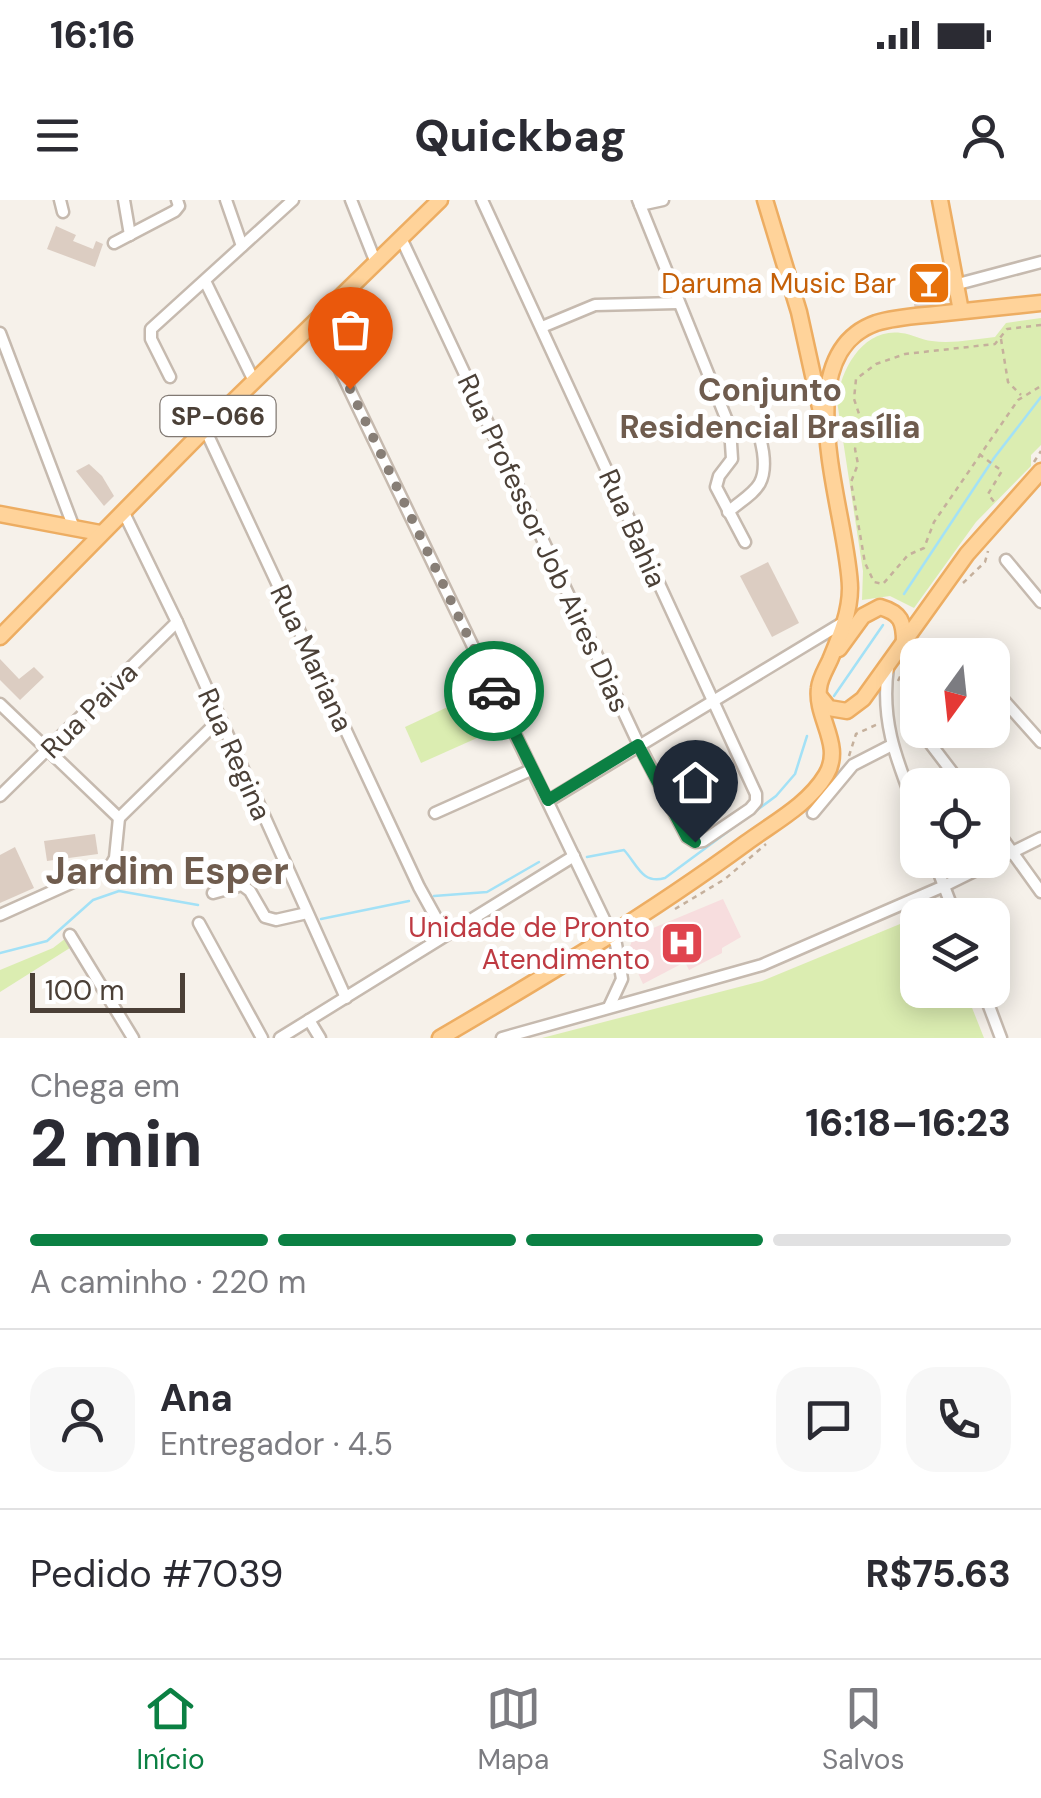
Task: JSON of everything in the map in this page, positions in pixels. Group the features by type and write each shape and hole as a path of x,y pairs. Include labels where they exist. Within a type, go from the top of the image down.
{"main road":[{"name":"SP-066","path":"0,637 204,429 440,200"},
{"path":"440,1038 611,936 798,805 830,768 832,748 818,693 845,621 850,590 848,566 828,444 799,312 764,200"},
{"path":"940,200 961,312"},
{"path":"828,444 828,380 834,361 848,341 878,322 1041,303"},
{"path":"914,638 967,554 1041,472"},
{"path":"0,514 100,533"},
{"path":"828,665 864,616 874,609 880,607 898,614 905,638"},
{"path":"818,693 829,708 853,709 893,674 900,662"}],"street":[{"path":"124,200 130,234"},
{"path":"114,243 176,211 177,200"},
{"path":"226,200 242,246"},
{"path":"170,377 151,339 151,328 293,200"},
{"path":"352,200 376,262"},
{"name":"Rua Bahia","path":"482,200 756,794 756,802 703,841 695,842"},
{"path":"664,200 639,203 730,428 732,459 716,486 745,542"},
{"name":"Rua Professor Job Aires Dias","path":"401,238 638,745 687,837 695,842"},
{"path":"958,284 1041,262"},
{"path":"205,281 254,381"},
{"path":"542,327 595,305 677,303"},
{"path":"316,320 611,936 622,969 619,988 609,1007"},
{"path":"0,333 74,528"},
{"path":"728,512 761,485 765,468 760,434 754,428 730,428"},
{"name":"Rua Mariana","path":"204,429 445,934"},
{"name":"Rua Regina","path":"123,511 346,998"},
{"path":"1006,560 1041,602"},
{"path":"548,800 845,621"},
{"name":"Rua Paiva","path":"0,796 176,622"},
{"path":"893,674 886,721 901,768"},
{"path":"0,704 119,818"},
{"path":"1010,707 1041,742"},
{"path":"0,915 105,870 115,858 119,818 219,720"},
{"path":"813,813 853,766 892,745"},
{"path":"934,748 949,768"},
{"path":"435,814 532,770"},
{"path":"502,1038 762,965 944,886 1041,838"},
{"path":"1010,847 1041,892"},
{"path":"280,1038 574,856"},
{"path":"941,878 948,898"},
{"path":"213,893 242,885 250,890 265,917 276,920 307,913"},
{"path":"199,923 262,1038"},
{"path":"70,935 133,1038"},
{"path":"990,1008 1001,1038"},
{"path":"310,1020 320,1038"}],"path":[{"path":"1041,325 1007,329 995,344 905,354 876,364 856,379 854,400 862,420 856,443 858,464 852,482 865,562 874,582 883,584 908,555 924,548 934,522 1023,396 1041,386"},
{"path":"1000,338 1008,382 1014,392 1023,396"},
{"path":"982,456 1002,470 1000,480 988,494 995,502"},
{"path":"956,585 965,582 985,562 990,543"},
{"path":"893,674 900,662"},
{"path":"847,760 856,734 886,721"},
{"path":"664,915 725,879 778,834"}],"shaded area":[{"name":"Unidade de Pronto Atendimento","path":"723,899 741,937 722,948 722,953 689,970 685,962 643,984 628,951 634,936"}],"green space":[{"path":"1041,318 1041,445 1031,455 1031,466 976,522 914,608 890,596 862,600 863,571 837,401 849,364 865,344 888,333 932,341 964,341 995,337 1006,323"},
{"path":"469,697 486,734 421,763 405,727"},
{"path":"900,924 900,1008 972,1008 984,1038 542,1038 762,981"},
{"path":"70,935 73,946 0,992 0,970 53,948"}],"building":[{"path":"56,226 76,235 73,241 93,249 96,241 103,244 95,267 47,249"},
{"name":"Daruma Music Bar","path":"945,272 949,290 944,291 946,302 915,309 908,276"},
{"path":"89,464 114,496 104,506 76,471"},
{"path":"768,562 799,623 772,637 740,576"},
{"path":"0,659 19,679 34,667 44,677 20,700 0,680"},
{"path":"95,834 98,854 47,861 44,841"},
{"path":"15,847 34,888 0,903 0,855"}],"waterway":[{"path":"904,594 994,458 1041,397"},
{"path":"834,696 883,625"},
{"path":"587,857 624,850 645,876 665,878 776,796 795,774 807,736"},
{"path":"434,896 487,892 539,862"},
{"path":"0,953 47,941 93,900 119,891 198,905"},
{"path":"321,919 409,901"}],"way so far":[{"path":"350,389 494,691"}],"place":[{"name":"Daruma Music Bar","path":"929,283"},
{"name":"Unidade de Pronto Atendimento","path":"682,943"}],"district":[{"name":"Conjunto Residencial Brasília","path":"770,408"},
{"name":"Jardim Esper","path":"167,871"}],"route":[{"path":"494,691 548,800 638,745 687,837 695,842"}]}
